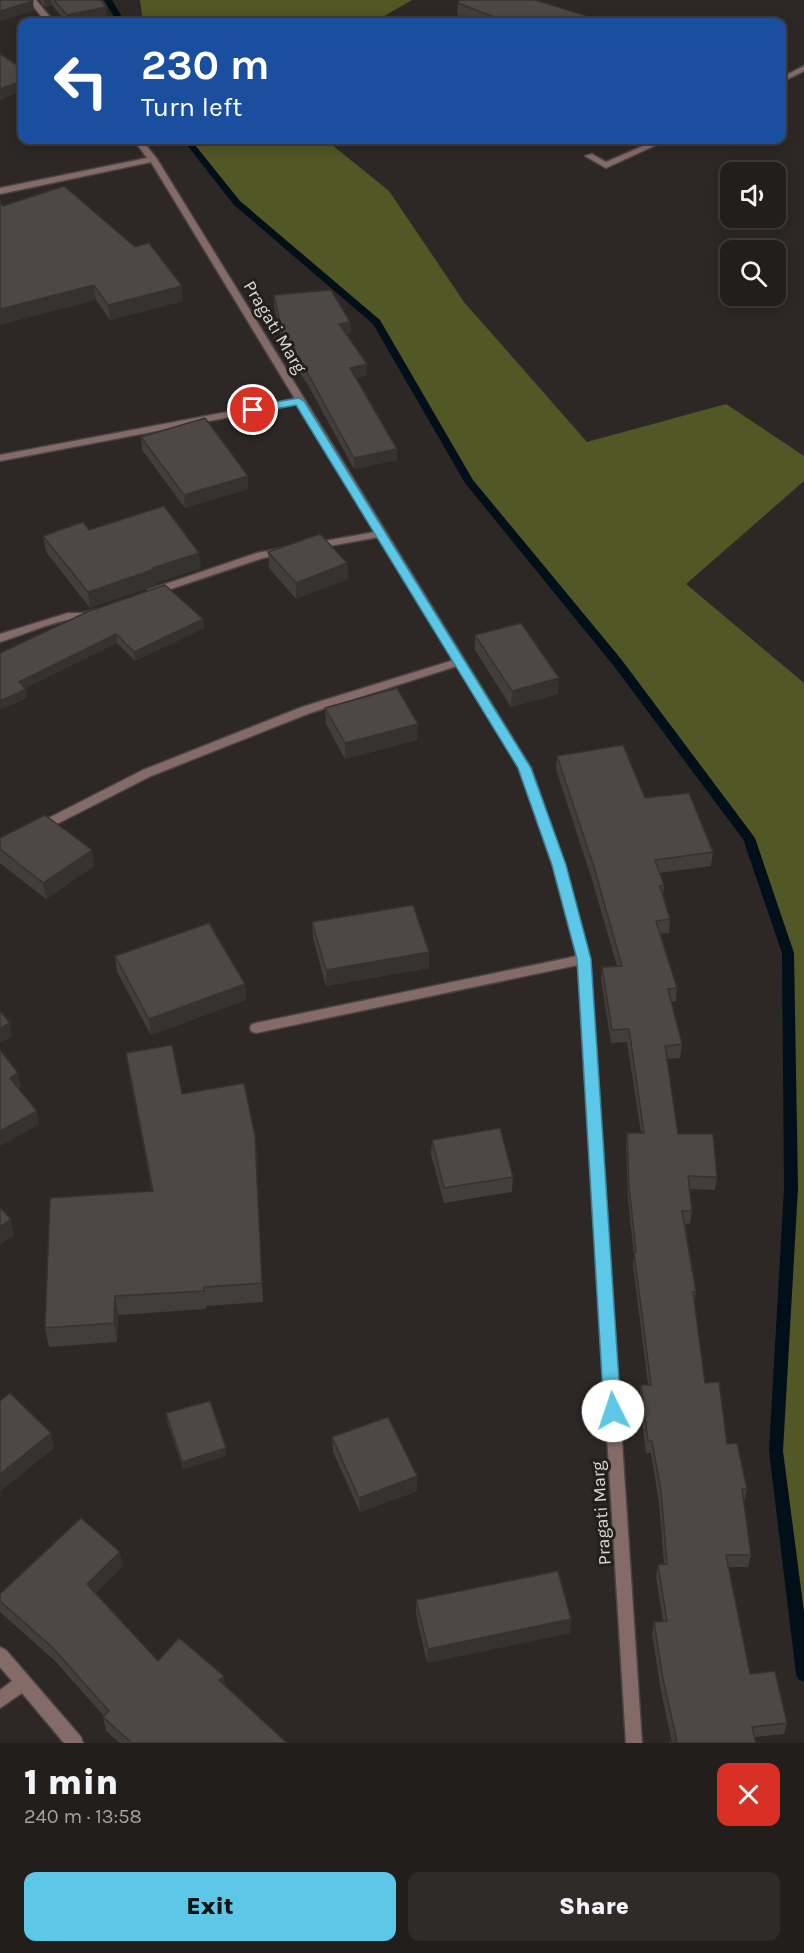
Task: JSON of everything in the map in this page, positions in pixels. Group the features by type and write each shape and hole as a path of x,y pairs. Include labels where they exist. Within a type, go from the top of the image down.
{"street":[{"path":"32,0 47,18"},
{"path":"786,78 804,68"},
{"name":"Pragati Marg","path":"141,144 153,159 525,768 559,865 584,959 634,1743"},
{"path":"589,156 606,165 654,144"},
{"path":"0,192 153,159"},
{"path":"0,458 299,401"},
{"path":"140,596 261,555 380,534"},
{"path":"0,638 68,616 84,616 106,608"},
{"path":"32,832 147,773 274,722 459,662"},
{"path":"256,1028 584,959"},
{"path":"0,1655 75,1743"},
{"path":"0,1700 23,1683"}],"green space":[{"path":"140,0 412,0 381,18 142,18"},
{"path":"190,144 331,144 389,191 464,302 587,442 726,404 804,456 804,481 686,584 804,683 804,1674 776,1451 791,1188 788,953 749,838 617,662 469,481 377,323 237,203"}],"building":[{"path":"0,0 32,0 33,1 0,11"},
{"path":"54,0 101,0 106,7 67,15"},
{"path":"459,0 535,0 587,16 582,18 497,18 458,3"},
{"path":"0,54 18,65 18,82 0,89"},
{"path":"64,186 135,247 149,243 182,286 108,305 94,285 0,309 0,201 3,206"},
{"path":"331,290 350,322 339,324 367,364 350,368 397,449 354,458 308,374 283,336 274,295"},
{"path":"205,418 248,476 184,495 141,437"},
{"path":"164,506 199,553 88,592 43,536 83,522 89,530"},
{"path":"320,534 347,563 296,583 268,552"},
{"path":"165,585 203,619 134,652 116,634 19,682 26,689 0,701 0,653 87,612"},
{"path":"521,623 559,678 512,691 475,635"},
{"path":"397,688 418,724 345,743 325,708"},
{"path":"623,745 645,798 689,793 713,852 655,860 664,885 660,886 670,919 656,921 677,988 668,989 682,1044 665,1046 678,1134 713,1134 717,1177 688,1176 692,1211 682,1211 696,1292 693,1292 705,1383 719,1382 727,1444 737,1443 747,1489 742,1489 751,1555 726,1555 750,1674 775,1671 787,1723 752,1727 756,1743 670,1743 677,1741 663,1679 654,1622 667,1621 658,1565 667,1564 661,1491 652,1441 648,1441 641,1385 651,1385 634,1252 636,1252 629,1186 627,1133 644,1133 629,1029 612,1030 602,967 622,966 594,867 557,756"},
{"path":"45,815 92,850 43,883 0,849 0,838"},
{"path":"413,905 429,952 326,970 312,922"},
{"path":"209,923 245,984 149,1019 115,956"},
{"path":"0,1011 10,1023 0,1028"},
{"path":"172,1045 182,1094 244,1083 255,1136 262,1283 204,1287 204,1291 115,1296 114,1323 45,1328 50,1198 153,1191 126,1053"},
{"path":"0,1050 18,1073 10,1078 37,1111 0,1131"},
{"path":"500,1128 513,1177 444,1188 432,1140"},
{"path":"0,1208 11,1219 0,1227"},
{"path":"10,1393 51,1433 0,1474 0,1401"},
{"path":"210,1401 226,1448 182,1462 166,1413"},
{"path":"388,1417 417,1476 359,1498 332,1437"},
{"path":"81,1518 120,1552 87,1584 158,1661 179,1638 224,1676 219,1680 287,1743 132,1743 103,1717 109,1711 52,1647 0,1601 0,1594"},
{"path":"558,1571 571,1619 428,1649 416,1600"}],"waterway":[{"path":"108,0 119,18"},
{"path":"190,144 237,203 377,322 469,481 617,662 749,838 788,953 791,1188 776,1451 804,1674"}],"route":[{"path":"253,410 299,401 525,768 559,865 584,959 613,1411"}]}
